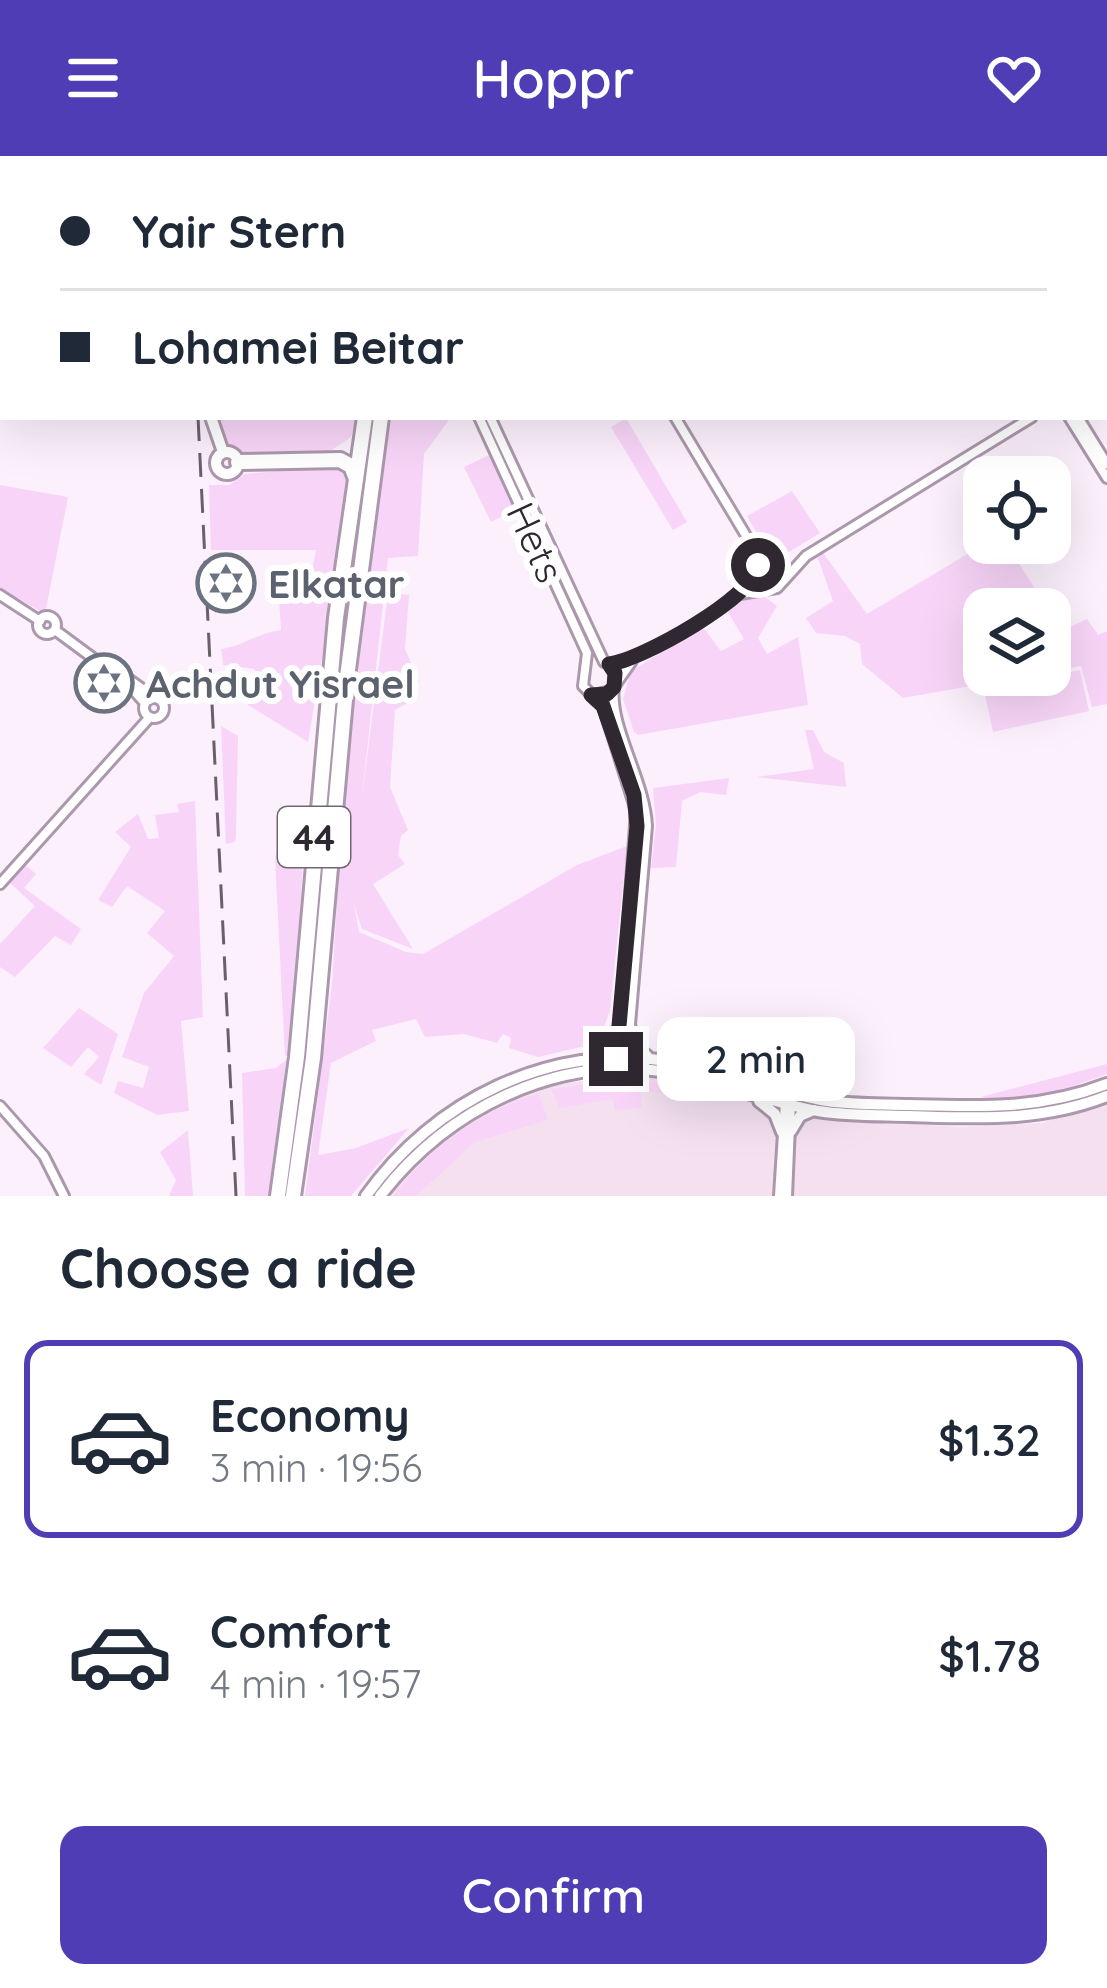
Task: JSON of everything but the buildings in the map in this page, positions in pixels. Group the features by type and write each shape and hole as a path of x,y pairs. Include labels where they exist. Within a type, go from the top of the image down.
{"highway":[{"name":"44","path":"278,1196 296,1057 321,753 364,480 380,420"},
{"name":"44","path":"292,1196 313,1058 364,480 364,424"},
{"path":"334,460 350,452 364,424"},
{"path":"238,462 334,460 351,466 364,480"}],"main road":[{"path":"212,420 224,452"},
{"path":"224,452 233,454 238,462 230,473 220,472 216,463 224,452"},
{"path":"625,1027 633,1046 655,1060 816,1110"},
{"path":"580,1063 610,1050 625,1027"},
{"path":"366,1196 418,1137 469,1100 546,1068 655,1060"},
{"path":"380,1196 425,1145 474,1110 549,1079 621,1063 788,1101 992,1108 1050,1103 1107,1084"},
{"path":"745,1093 770,1108 787,1132 803,1113 816,1110 1013,1118 1052,1114 1107,1096"}],"street":[{"name":"Hets","path":"480,420 587,653 586,667"},
{"name":"Hets","path":"491,420 606,663"},
{"path":"677,420 754,549 766,588"},
{"path":"740,594 776,588 806,556 1028,420"},
{"path":"1073,420 1107,464"},
{"path":"1073,420 1107,478"},
{"path":"754,549 774,562 784,578"},
{"path":"625,1027 636,812 603,706 582,681 586,667 638,656 740,594 774,562 806,556"},
{"path":"0,595 40,621 51,617 55,630 155,698 164,710 150,717 0,884"},
{"path":"591,695 607,694 638,656"},
{"path":"98,659 145,703 150,717"},
{"path":"606,663 615,685 614,704 644,793 647,826 621,1063"},
{"path":"145,703 155,698"},
{"path":"783,1196 788,1101"},
{"path":"0,1106 44,1156 64,1196"}],"shaded area":[{"path":"221,420 355,420 351,437 326,454 241,458 227,446"},
{"path":"391,420 449,420 424,454 418,556 388,558 362,797 388,593 409,595 405,649 419,681 405,688 413,700 395,710 390,787 408,830 401,836 398,855 405,864 373,884 413,949 362,929 354,905 359,932 406,952 423,954 577,865 627,846 610,1011 598,1043 538,1057 509,1048 511,1038 503,1034 497,1043 464,1034 425,1037 416,1019 372,1030 376,1041 331,1063 318,1155 356,1148 409,1128 351,1196 305,1196 332,984 348,719"},
{"path":"627,420 687,522 673,530 611,427"},
{"path":"489,455 516,509 491,522 464,467"},
{"path":"334,466 343,470 350,493 308,742 248,705 255,669 223,665 221,649 281,630 278,587 312,571 316,550 211,550 209,485 229,485 245,474"},
{"path":"0,485 68,497 45,614 0,588"},
{"path":"792,491 820,533 789,552 775,554 765,548 747,516"},
{"path":"821,550 867,614 963,557 963,564 1019,564 1035,588 963,588 963,687 903,698 862,664 860,644 845,636 816,633 806,618 833,601 816,553"},
{"path":"759,592 777,606 758,638 767,654 798,637 808,705 634,732 623,699 631,671 703,627 721,651 744,639 726,609"},
{"path":"1087,619 1098,635 1107,631 1107,704 1092,707 1081,666 1071,668 1071,626"},
{"path":"1080,670 1089,711 993,732 985,696 1071,696 1071,672"},
{"path":"221,726 238,736 236,835 235,842 226,844"},
{"path":"805,730 813,730 824,752 844,763 846,787 756,777 814,769"},
{"path":"729,778 726,795 700,792 682,801 676,867 651,868 656,825 653,788"},
{"path":"195,801 203,1017 181,1021 189,1111 157,1115 114,1093 118,1081 143,1088 149,1067 122,1057 144,993 174,956 147,933 165,911 127,886 112,907 98,900 131,847 115,832 138,814 148,839 159,838 155,815 179,812 177,804"},
{"path":"304,843 292,1052 285,1056 275,859 279,846"},
{"path":"25,865 36,874 24,888 81,929 71,945 55,936 15,977 0,967 0,944 35,906 10,883"},
{"path":"79,1008 118,1034 101,1085 84,1074 99,1057 88,1047 71,1067 43,1048"},
{"path":"286,1060 272,1196 245,1196 242,1073 276,1068"},
{"path":"1107,1064 1107,1074 1060,1090 1029,1097 980,1097"},
{"path":"627,1076 674,1080 754,1097 813,1117 959,1127 1041,1123 1107,1102 1107,1196 387,1196 430,1149 504,1102 555,1084"},
{"path":"622,1079 710,1089 709,1094 641,1092 641,1108 615,1110 613,1099 560,1108 551,1089"},
{"path":"539,1094 548,1120 475,1142 416,1196 394,1196 423,1162 458,1133 497,1110"},
{"path":"188,1130 193,1196 169,1196 176,1180 160,1152"}],"railway":[{"path":"198,420 236,1196"}],"place":[{"name":"Elkatar","path":"226,583"},
{"name":"Achdut Yisrael","path":"104,683"}],"route":[{"path":"616,1059 637,826 629,778 603,706 591,695 607,694 614,687 615,673 609,664 638,656 740,594 756,578 758,565"}]}
